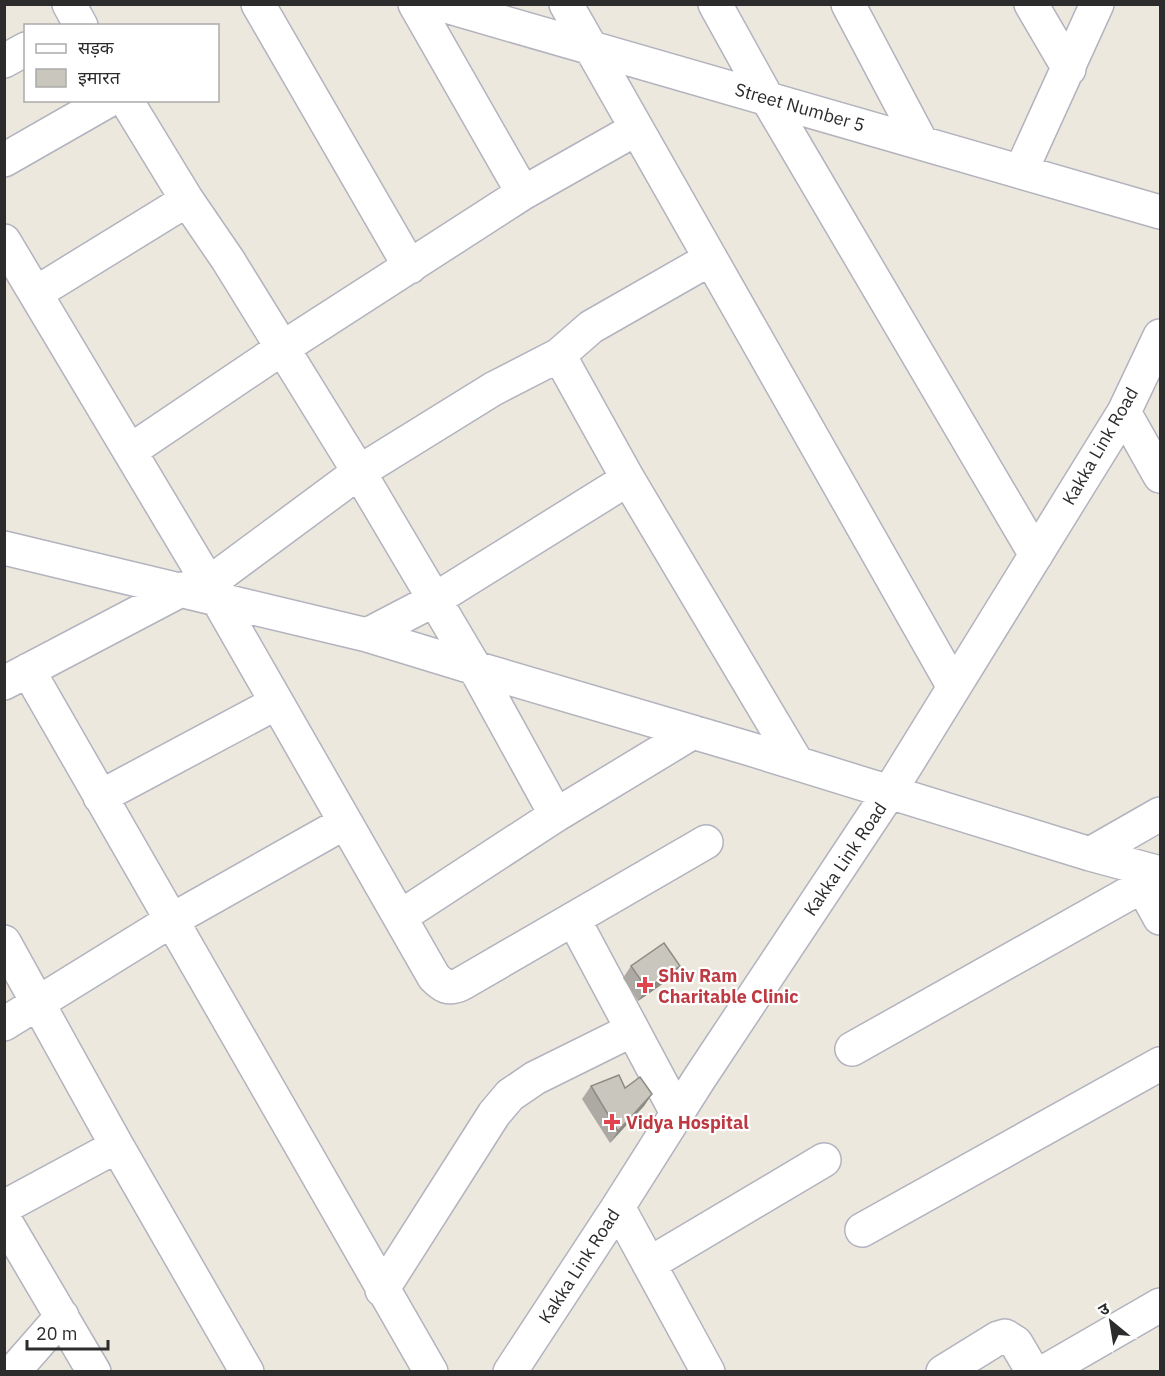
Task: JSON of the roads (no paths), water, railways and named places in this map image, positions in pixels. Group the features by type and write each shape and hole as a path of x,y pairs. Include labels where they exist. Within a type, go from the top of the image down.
{"street":[{"path":"258,4 410,267"},
{"path":"415,4 523,193"},
{"name":"Street Number 5","path":"439,4 1161,212"},
{"path":"566,4 954,687"},
{"path":"715,4 767,98 1036,555"},
{"path":"848,4 921,142"},
{"path":"1031,4 1069,69"},
{"path":"1021,171 1097,4"},
{"path":"4,61 24,50"},
{"path":"4,160 106,102"},
{"path":"127,102 359,472 475,668 556,815"},
{"path":"130,451 281,349 523,193 636,129"},
{"path":"36,293 188,200"},
{"path":"4,241 130,451 201,591 276,703 434,977 446,987 453,988 706,842"},
{"path":"431,1371 382,1290 100,797 16,677 201,591 359,472 493,389 559,355 591,327 710,259"},
{"name":"Kakka Link Road","path":"510,1371 890,791 1124,412 1161,336"},
{"path":"559,355 628,479 797,763"},
{"path":"1124,412 1161,476"},
{"path":"367,635 434,600 628,479"},
{"path":"4,524 13,550 201,591 367,635 890,791 1089,854 1145,875 1161,918"},
{"path":"100,797 276,703"},
{"path":"400,916 556,815 693,732"},
{"path":"1089,854 1161,814"},
{"path":"4,1024 172,920 344,823"},
{"path":"852,1049 1145,875"},
{"path":"574,920 677,1113"},
{"path":"4,942 117,1146 247,1371"},
{"path":"382,1290 494,1114 510,1095 535,1078 632,1030"},
{"path":"862,1230 1161,1064"},
{"path":"4,1207 117,1146"},
{"path":"649,1264 824,1160"},
{"path":"618,1207 708,1371"},
{"path":"4,1219 94,1371"},
{"path":"1044,1371 1161,1305"},
{"path":"13,1371 62,1316"},
{"path":"943,1371 1005,1336 1016,1343 1033,1371"}],"place":[{"name":"Shiv Ram Charitable Clinic","path":"645,985"},
{"name":"Vidya Hospital","path":"612,1122"}]}
